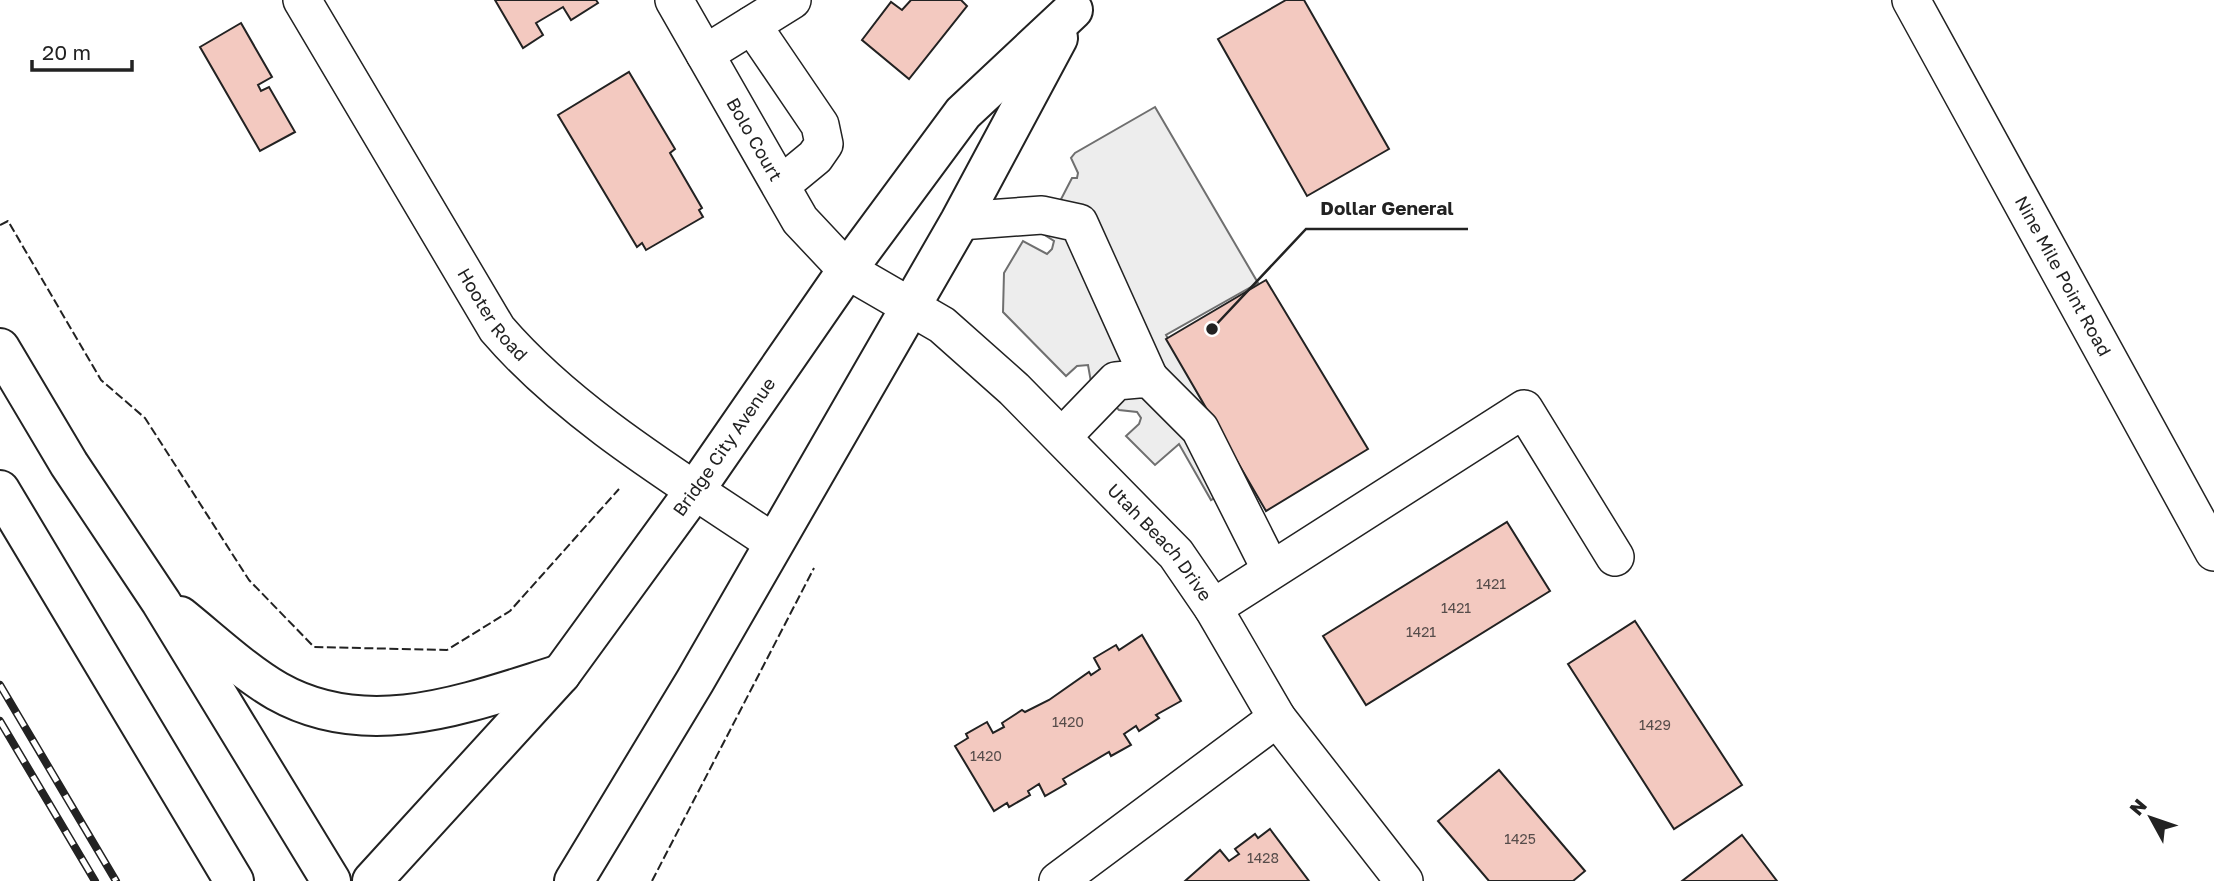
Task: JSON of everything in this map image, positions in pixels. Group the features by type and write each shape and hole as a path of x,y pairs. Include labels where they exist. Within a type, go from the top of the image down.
{"main road":[{"name":"Bridge City Avenue","path":"574,881 688,693 909,305 960,221 1076,5"},
{"name":"Bridge City Avenue","path":"372,881 561,674 695,490 847,270 963,113 1076,5"},
{"path":"0,348 69,464 161,602 331,881"},
{"path":"0,490 234,881"},
{"path":"161,602 277,691 316,706 356,715 404,717 449,709 561,674"}],"street":[{"name":"Hooter Road","path":"302,0 497,329 527,364 568,399 774,543"},
{"name":"Bolo Court","path":"674,0 800,219 847,270"},
{"path":"705,54 792,0"},
{"name":"Nine Mile Point Road","path":"1911,0 2214,552"},
{"path":"752,24 820,125 824,144 815,157 781,186"},
{"path":"960,221 1042,215 1079,223 1149,378 1200,429 1271,570"},
{"name":"Utah Beach Drive","path":"847,270 942,325 1014,389 1176,554 1213,608 1278,718 1404,881"},
{"path":"1062,437 1116,381 1149,378"},
{"path":"1213,608 1524,409 1615,557"},
{"path":"1058,881 1278,718"}],"shaded area":[{"path":"1155,107 1258,283 1166,335 1245,480 1211,500 1179,444 1155,465 1126,436 1139,424 1141,418 1137,412 1119,410 1091,382 1088,365 1077,366 1066,376 1003,312 1004,273 1023,241 1047,254 1052,249 1054,241 1043,234 1072,178 1077,178 1078,173 1071,158 1075,153"}],"building":[{"path":"495,0 596,0 598,3 571,20 563,7 536,23 543,35 523,48"},
{"path":"911,0 961,0 967,6 909,79 862,40 891,2 902,10"},
{"path":"1286,0 1304,0 1389,149 1307,196 1218,39"},
{"path":"241,23 272,77 258,85 261,91 269,87 295,132 260,151 200,47"},
{"path":"629,72 675,149 670,153 702,208 699,210 703,217 646,250 642,243 637,247 558,115"},
{"path":"1266,280 1368,449 1266,511 1166,339"},
{"path":"1507,522 1550,591 1366,705 1323,636"},
{"path":"1635,621 1742,785 1674,829 1568,664"},
{"path":"1142,635 1181,701 1156,715 1159,718 1139,731 1136,726 1124,734 1131,745 1111,756 1109,752 1063,779 1066,784 1045,796 1039,784 1028,791 1030,795 1009,807 1007,803 994,811 955,746 968,738 966,734 987,722 993,733 1004,727 1002,723 1022,710 1025,712 1049,700 1089,672 1091,675 1100,669 1094,658 1116,645 1119,650"},
{"path":"1499,770 1585,871 1573,881 1489,881 1438,821"},
{"path":"1270,829 1309,881 1185,881 1220,850 1229,861 1239,854 1235,849 1255,834 1258,838"},
{"path":"1742,835 1777,881 1682,881"}],"railway":[{"path":"0,685 116,881"},
{"path":"0,721 95,881"}],"fence":[{"path":"0,225 8,221 101,380 145,418 249,580 314,647 447,650 510,611 619,489"},
{"path":"652,881 814,568"}],"place":[{"name":"Dollar General","path":"1212,329"}]}
